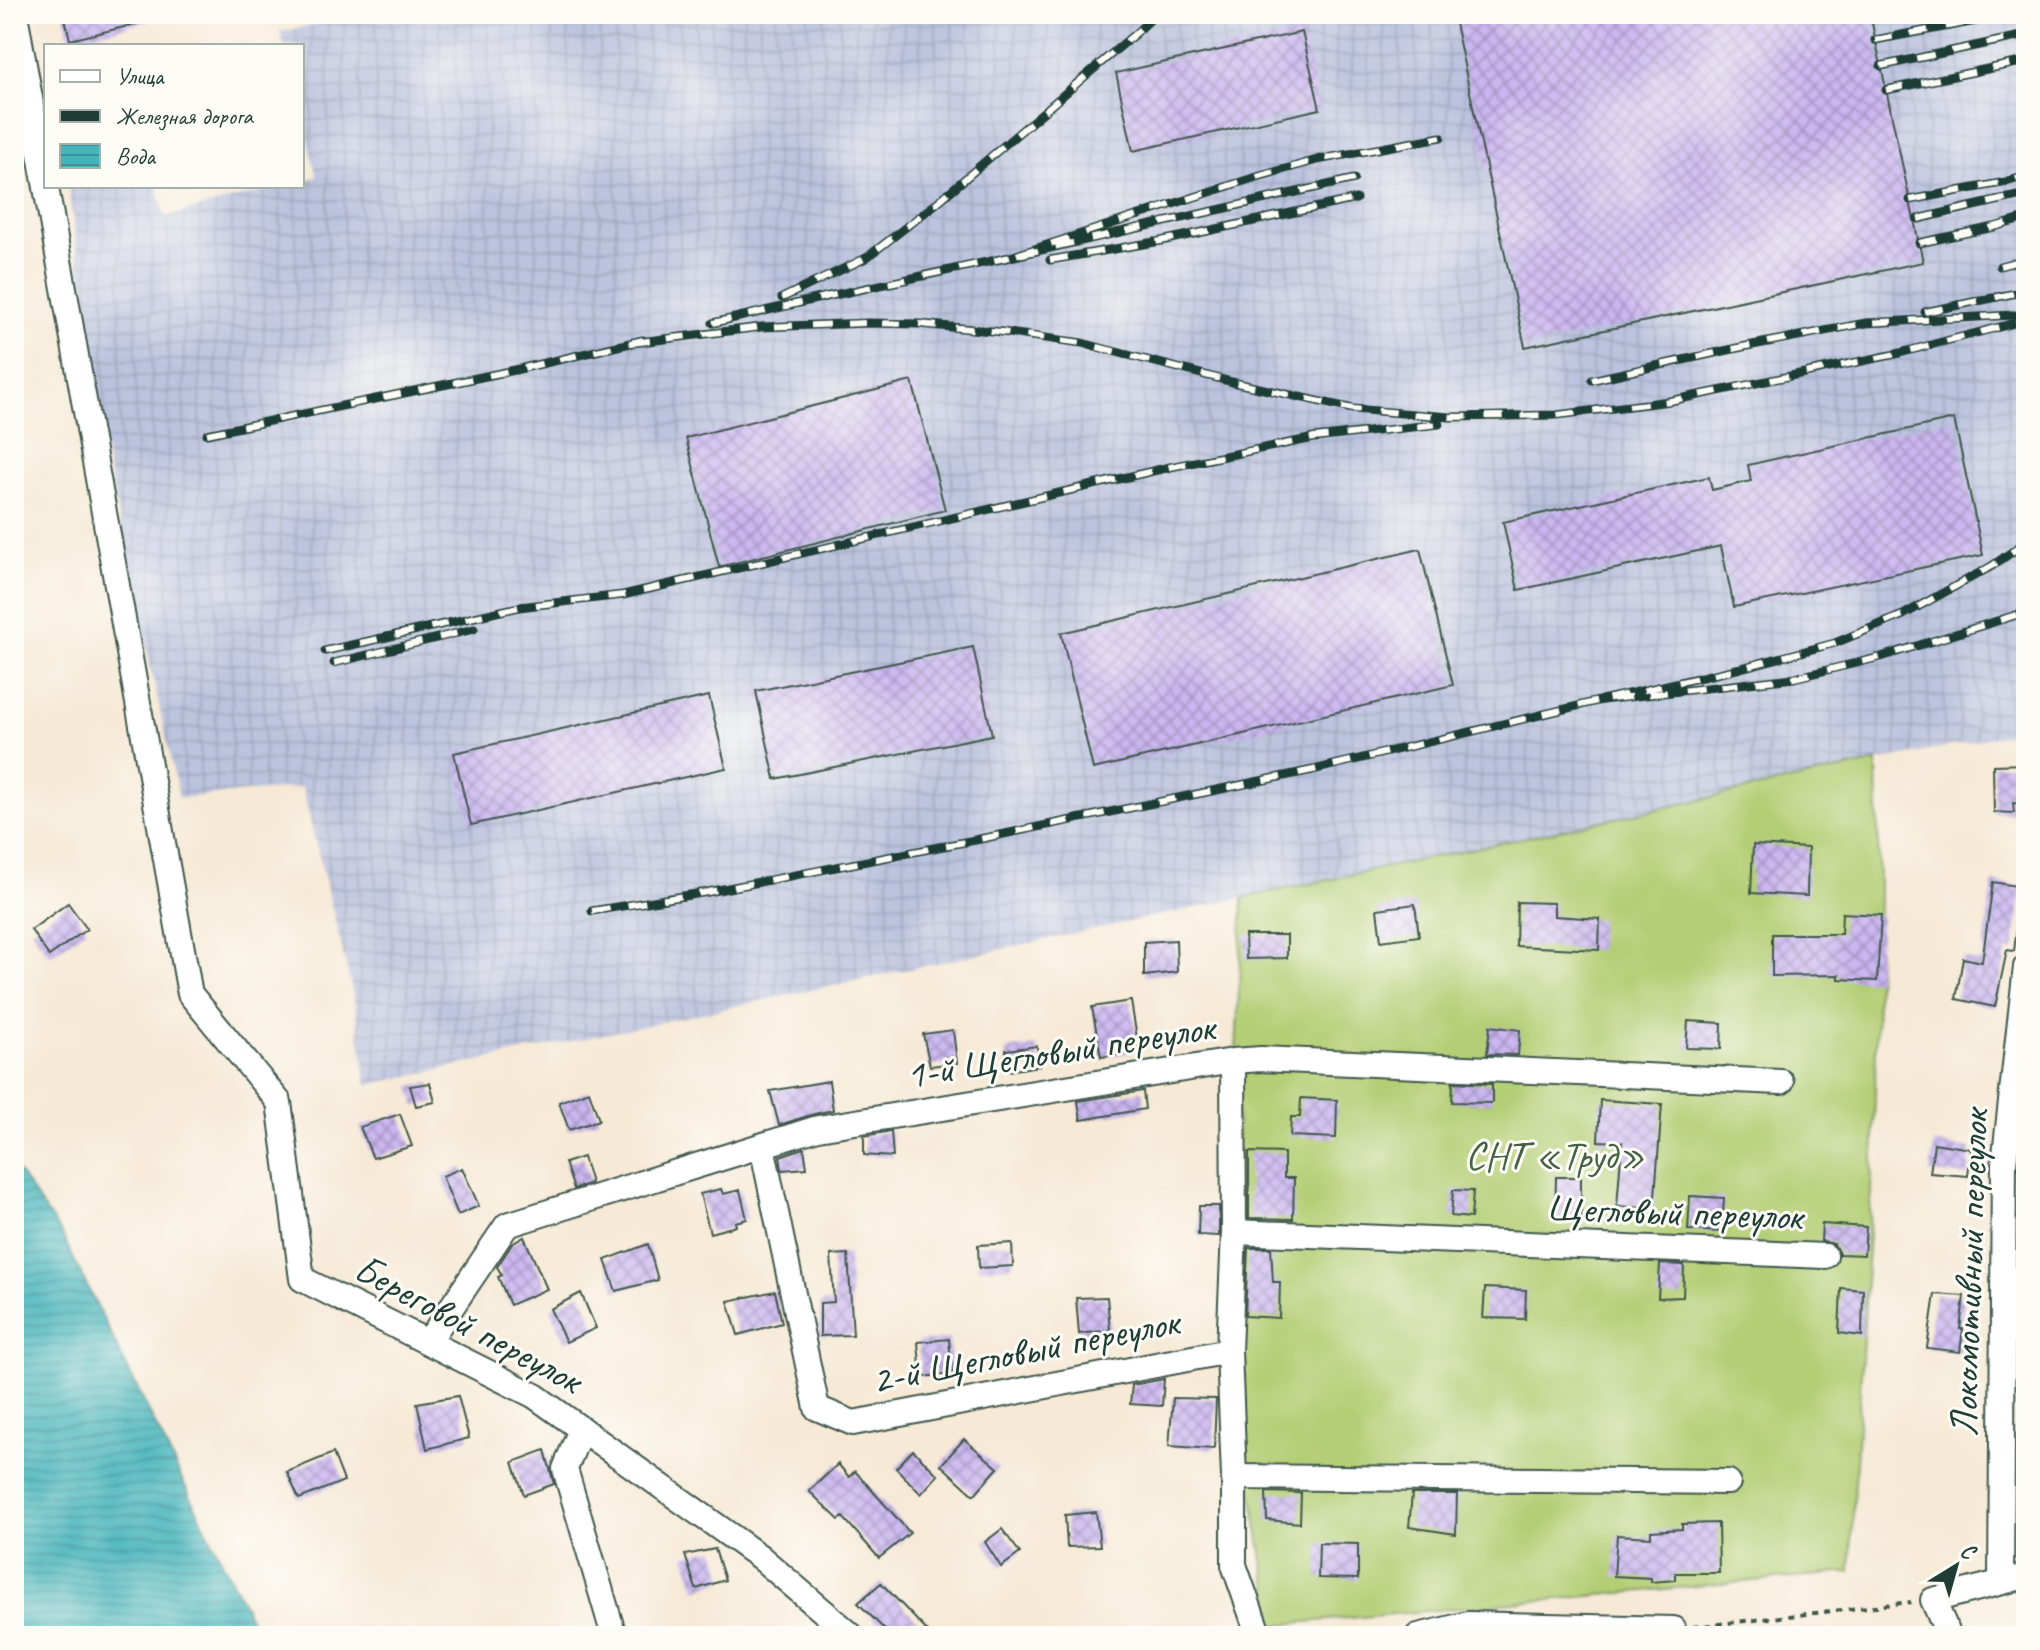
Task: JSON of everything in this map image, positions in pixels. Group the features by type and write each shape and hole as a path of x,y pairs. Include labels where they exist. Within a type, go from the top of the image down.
{"street":[{"name":"Береговой переулок","path":"15,14 44,176"},
{"name":"Береговой переулок","path":"46,188 190,994 279,1102 302,1279 535,1396 760,1557 852,1636"},
{"name":"Локомотивный переулок","path":"2001,1581 2004,1164 2026,967"},
{"name":"1-й Щегловый переулок","path":"428,1342 507,1225 818,1128 1261,1059 1781,1082"},
{"path":"1233,1061 1234,1232 1229,1351 1234,1565 1259,1636"},
{"name":"2-й Щегловый переулок","path":"762,1146 817,1408 853,1423 1229,1351"},
{"name":"Щегловый переулок","path":"1234,1232 1825,1256"},
{"path":"581,1429 565,1469 614,1636"},
{"path":"1234,1477 1728,1482"},
{"path":"1949,1636 1933,1600 2026,1576"},
{"path":"1418,1636 1468,1624 1673,1629"}],"path":[{"path":"1673,1629 1933,1600"}],"shaded area":[{"path":"363,14 2026,14 2026,730 367,1085 353,994 302,787 179,798 107,464 68,188 158,188 165,217 276,188 304,188 304,180 317,177 304,125 304,44 283,44 280,32"}],"green space":[{"name":"СНТ «Труд»","path":"1877,762 1879,892 1874,1139 1850,1572 1274,1625 1251,1487 1241,1469 1236,1053 1243,898"}],"water":[{"path":"14,1166 61,1233 259,1636 14,1636"}],"building":[{"path":"64,14 148,14 149,21 70,40"},
{"path":"1453,14 1870,14 1923,262 1525,347"},
{"path":"1302,32 1320,109 1133,151 1116,73"},
{"path":"912,381 945,510 719,567 686,438"},
{"path":"1954,419 1983,555 1734,607 1721,546 1518,590 1503,522 1709,477 1712,490 1751,481 1748,465"},
{"path":"1420,549 1453,685 1093,769 1061,633"},
{"path":"973,647 992,735 775,779 756,691"},
{"path":"709,696 726,768 471,825 454,753"},
{"path":"2026,764 2026,804 2013,803 2014,813 1994,812 1993,765"},
{"path":"1753,845 1808,848 1807,896 1751,893"},
{"path":"1993,882 2022,887 2014,951 2007,950 1995,1007 1956,999 1963,958 1982,962"},
{"path":"1517,902 1554,903 1554,916 1600,919 1599,950 1516,946"},
{"path":"68,903 87,929 49,956 31,930"},
{"path":"1415,904 1419,936 1381,941 1377,909"},
{"path":"1842,913 1881,915 1877,981 1839,979 1839,975 1772,976 1772,934 1841,934"},
{"path":"1245,935 1287,935 1287,958 1246,959"},
{"path":"1176,940 1177,972 1144,976 1144,942"},
{"path":"1131,1001 1139,1051 1101,1057 1092,1007"},
{"path":"1688,1021 1722,1023 1721,1049 1686,1048"},
{"path":"1490,1026 1520,1030 1518,1055 1487,1054"},
{"path":"953,1030 957,1063 930,1066 923,1034"},
{"path":"1037,1046 1039,1066 1008,1071 1006,1050"},
{"path":"829,1081 833,1110 779,1125 770,1091"},
{"path":"1453,1082 1492,1084 1492,1103 1452,1102"},
{"path":"430,1083 435,1102 416,1106 410,1086"},
{"path":"589,1091 599,1120 569,1130 559,1102"},
{"path":"1143,1091 1145,1109 1081,1120 1078,1101"},
{"path":"1301,1098 1337,1100 1336,1138 1290,1136 1291,1117 1300,1117"},
{"path":"1600,1100 1662,1104 1654,1209 1617,1206 1622,1142 1598,1141"},
{"path":"400,1114 412,1146 373,1158 360,1127"},
{"path":"891,1131 893,1157 864,1155 864,1136"},
{"path":"1934,1143 1971,1149 1968,1176 1930,1173"},
{"path":"804,1148 807,1168 782,1170 780,1156"},
{"path":"1249,1152 1284,1153 1284,1178 1294,1178 1293,1219 1249,1218"},
{"path":"583,1157 591,1183 574,1189 565,1163"},
{"path":"462,1168 479,1206 458,1215 442,1176"},
{"path":"1556,1177 1581,1177 1581,1218 1555,1218"},
{"path":"721,1189 723,1194 740,1190 747,1219 735,1222 736,1226 710,1233 700,1194"},
{"path":"1453,1190 1473,1191 1471,1218 1451,1216"},
{"path":"1690,1196 1724,1198 1722,1232 1688,1230"},
{"path":"1199,1206 1219,1206 1219,1236 1198,1235"},
{"path":"1822,1224 1866,1227 1864,1255 1839,1254 1834,1244 1821,1241"},
{"path":"524,1237 547,1289 510,1305 497,1267 512,1244"},
{"path":"1012,1243 1013,1266 979,1268 978,1245"},
{"path":"648,1244 658,1280 616,1291 605,1260"},
{"path":"1248,1248 1271,1248 1273,1282 1280,1282 1279,1318 1245,1316"},
{"path":"848,1254 853,1335 820,1336 820,1303 834,1302 831,1255"},
{"path":"1660,1264 1684,1265 1683,1297 1658,1298"},
{"path":"1485,1288 1526,1290 1525,1319 1483,1318"},
{"path":"1841,1288 1863,1290 1862,1336 1839,1333"},
{"path":"775,1291 782,1323 738,1335 728,1301"},
{"path":"581,1293 596,1328 566,1342 550,1309"},
{"path":"1935,1294 1964,1296 1960,1352 1927,1348"},
{"path":"1107,1297 1110,1330 1079,1334 1076,1298"},
{"path":"949,1339 952,1374 921,1377 918,1342"},
{"path":"1164,1379 1162,1406 1130,1404 1132,1385"},
{"path":"458,1396 469,1438 427,1449 417,1403"},
{"path":"1173,1398 1216,1399 1214,1449 1169,1446"},
{"path":"964,1439 998,1468 974,1495 941,1465"},
{"path":"545,1450 554,1484 524,1495 513,1462"},
{"path":"913,1450 938,1475 921,1494 896,1468"},
{"path":"333,1453 344,1481 299,1499 287,1472"},
{"path":"838,1464 849,1477 855,1471 910,1533 879,1558 843,1517 839,1520 809,1491"},
{"path":"1266,1492 1301,1493 1300,1523 1267,1520"},
{"path":"1412,1494 1457,1494 1456,1534 1409,1527"},
{"path":"1096,1512 1100,1546 1067,1547 1065,1515"},
{"path":"1718,1523 1719,1573 1676,1573 1676,1580 1651,1582 1651,1578 1614,1576 1617,1535 1651,1537 1651,1531 1682,1529 1682,1524"},
{"path":"1002,1529 1020,1553 1001,1567 985,1542"},
{"path":"1319,1543 1358,1544 1358,1579 1318,1578"},
{"path":"715,1549 725,1580 696,1589 685,1555"},
{"path":"881,1583 932,1636 891,1636 858,1603"}],"railway":[{"path":"782,298 866,258 933,206 1156,14"},
{"path":"1875,40 2013,14"},
{"path":"1881,66 2026,35"},
{"path":"1886,90 2026,61"},
{"path":"1354,179 1010,257 1317,160 1441,137"},
{"path":"1910,200 2026,176"},
{"path":"1918,219 2026,194"},
{"path":"1050,260 1161,241 1356,199"},
{"path":"1919,243 2026,218"},
{"path":"713,323 1010,257"},
{"path":"2000,266 2026,259"},
{"path":"1925,312 2026,291"},
{"path":"1592,380 1866,323 2014,315"},
{"path":"632,343 761,327 920,324 1082,343 1353,409 1450,417 1557,415 1670,401 1896,354 2026,320"},
{"path":"207,434 643,340"},
{"path":"325,651 519,607 623,595 1170,467 1314,438 1439,424"},
{"path":"2026,542 1992,566 1903,615 1835,643 1602,700 1794,678 1881,657 2026,612"},
{"path":"334,663 474,629"},
{"path":"592,911 708,892 980,839 1313,770 1602,700"}]}
